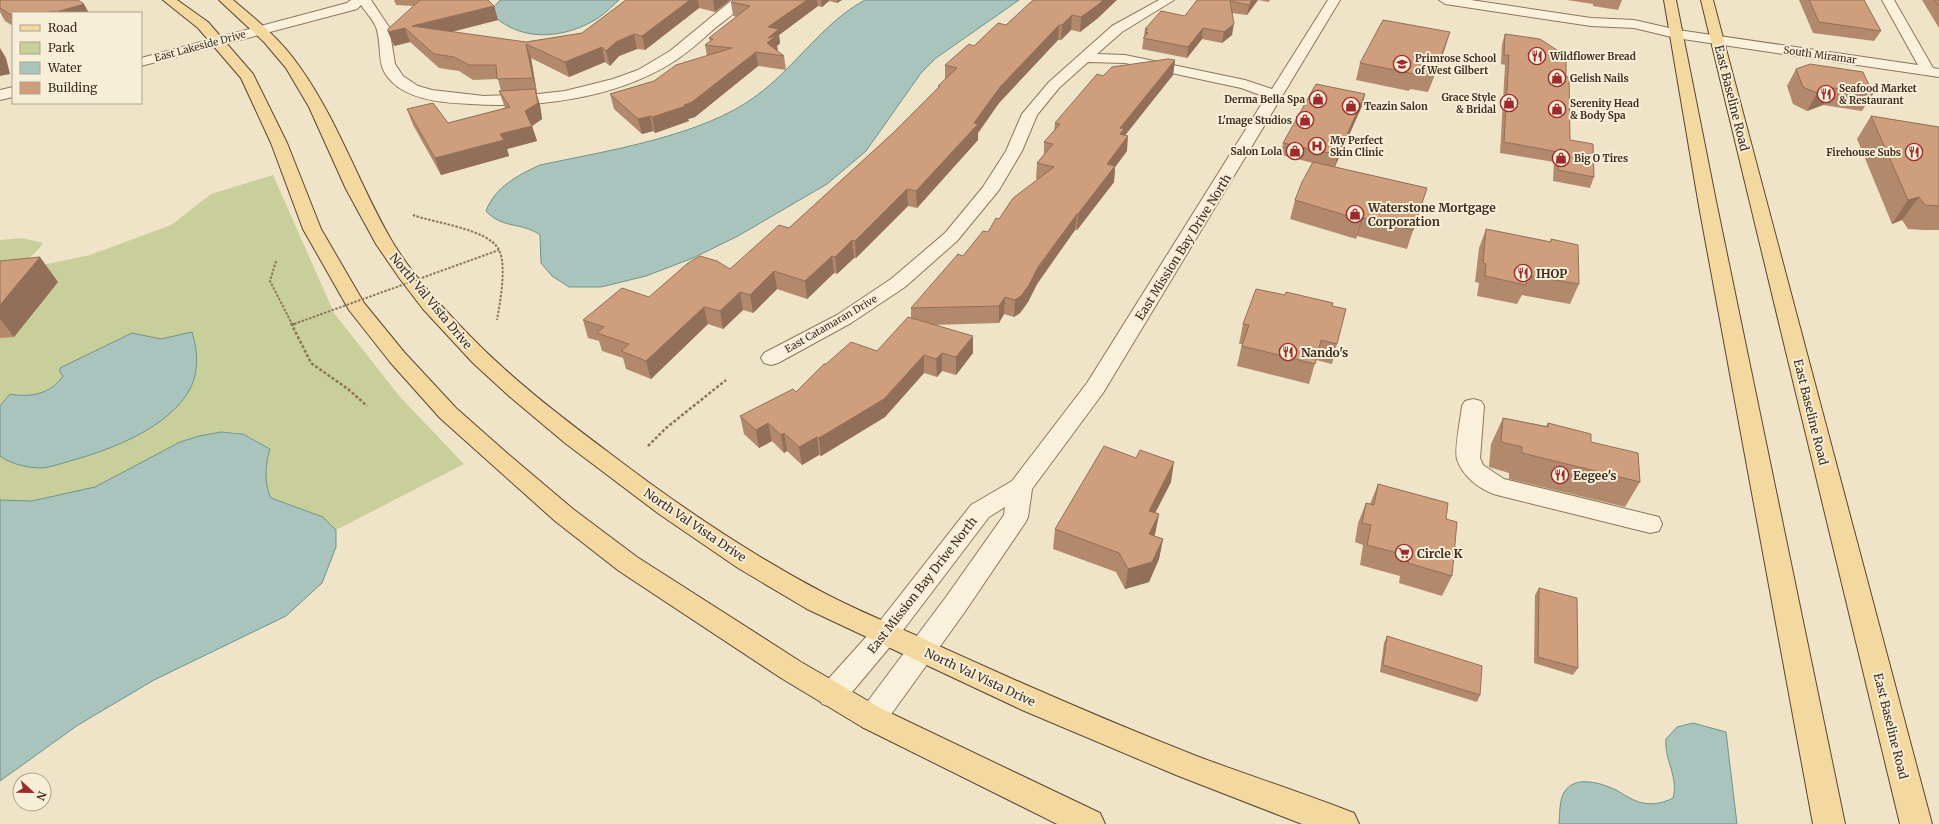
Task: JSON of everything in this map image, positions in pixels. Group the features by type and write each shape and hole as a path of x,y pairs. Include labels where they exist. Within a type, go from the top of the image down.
{"main road":[{"path":"169,0 203,25 248,77 279,143 312,230 356,306 397,357 448,413 527,484 628,564 711,619 832,695 872,718 1089,824"},
{"name":"North Val Vista Drive","path":"225,0 256,26 291,64 304,84 322,118 353,185 387,248 429,302 475,354 535,407 629,481 745,558 801,593 885,634 1001,688 1134,745 1262,795 1343,824"},
{"path":"1670,0 1717,251 1787,602 1829,824"},
{"name":"East Baseline Road","path":"1707,0 1916,824"}],"street":[{"path":"256,26 336,0"},
{"path":"256,26 352,6 358,0"},
{"path":"364,0 384,29 389,71 407,87 436,96 488,101 526,101 568,95 626,80 664,62 696,39 740,0"},
{"name":"East Catamaran Drive","path":"771,358 844,319 898,283 951,236 990,190 1014,151 1030,114 1054,84 1117,29 1168,0"},
{"name":"East Mission Bay Drive North","path":"832,695 885,634 980,511 1020,487 1095,388 1235,163 1274,95 1334,0"},
{"name":"South Miramar","path":"1445,0 1591,22 1613,30 1656,36 1676,34 1700,37 1933,72"},
{"path":"1888,0 1933,72"},
{"name":"East Lakeside Drive","path":"142,62 256,26"},
{"name":"East Lakeside Drive","path":"142,53 214,38"},
{"path":"1084,58 1116,69 1229,92 1274,95"},
{"path":"0,96 12,92"},
{"path":"1472,406 1468,458 1475,471 1496,486 1650,524"},
{"name":"East Mission Bay Drive North","path":"872,718 1016,517 1020,487"}],"path":[{"path":"413,215 424,220 466,230 488,239 499,250 501,272 497,320"},
{"path":"292,325 499,250"},
{"path":"276,261 270,281 311,363 348,389 366,406"},
{"path":"648,446 676,419 705,399 726,380"}],"green space":[{"path":"273,175 334,313 400,397 464,464 336,530 323,517 271,498 267,487 266,474 269,449 246,435 225,432 206,434 187,441 148,459 96,487 75,494 48,499 22,501 0,500 0,274 90,255 171,225 211,194"},
{"path":"22,238 43,243 30,257 13,266 0,269 0,240"}],"water":[{"path":"500,0 619,0 601,16 586,25 573,30 546,35 519,31 506,25 495,17 494,7"},
{"path":"865,0 1019,0 936,58 921,73 866,151 827,184 738,236 693,258 646,276 601,287 569,287 552,276 541,263 540,235 526,228 499,221 486,211 495,195 508,183 540,165 623,148 682,132 709,122 734,110 770,85 835,21"},
{"path":"192,332 197,361 193,382 180,403 168,415 153,426 137,436 103,451 43,468 26,467 10,462 0,456 0,406 10,394 32,395 46,391 63,376 60,372 60,368 132,333 161,339"},
{"path":"221,432 243,434 270,449 267,461 266,480 271,498 323,517 336,530 336,547 322,583 286,616 154,680 78,725 0,781 0,500 32,501 95,487 180,442 199,436"},
{"path":"1693,723 1726,732 1737,824 1559,824 1563,794 1570,786 1576,783 1589,782 1603,785 1643,803 1658,803 1673,798 1674,783 1667,754 1666,739 1677,727"}],"building":[{"path":"0,0 78,0 84,4 56,12 12,12 12,15 0,8"},
{"path":"420,0 488,0 494,6 412,26 526,42 582,33 626,0 690,0 642,36 634,34 616,42 606,51 602,47 565,62 526,44 533,78 497,79 496,65 469,65 454,57 434,54 405,28 388,32 388,29"},
{"path":"733,0 807,0 768,27 779,29 768,38 776,36 767,43 784,56 756,52 692,102 684,105 686,106 652,117 650,116 638,119 610,94 654,81 676,65 732,48 705,45 713,39 709,38 750,6 731,2"},
{"path":"1033,0 1103,0 1081,17 1072,15 1062,25 1059,25 1000,87 974,123 978,124 916,191 907,189 855,241 852,240 835,257 832,256 805,281 774,271 750,295 740,292 720,311 704,307 646,361 621,351 629,344 597,333 604,327 583,320 622,288 649,297 688,263 700,256 717,261 730,269 779,225 789,228 893,133 957,68 945,65 969,44 974,46 998,23 1006,25"},
{"path":"1197,0 1252,0 1249,5 1230,1 1234,24 1224,32 1203,28 1188,47 1143,38 1148,33 1145,32 1148,29 1145,29 1161,11 1185,16"},
{"path":"1809,0 1864,0 1881,31 1819,22"},
{"path":"1935,0 1939,0 1939,6"},
{"name":"Primrose School of West Gilbert","path":"1383,20 1450,32 1434,75 1415,72 1414,74 1360,63"},
{"path":"1505,34 1540,39 1566,57 1566,77 1569,77 1570,140 1593,144 1594,177 1558,170 1558,152 1504,142 1509,55 1504,55"},
{"path":"1168,59 1175,60 1120,128 1124,129 1120,134 1128,136 1107,164 1115,166 1038,267 1029,285 1021,296 1015,300 1005,297 999,306 911,308 958,254 963,256 983,231 988,232 996,218 999,219 1013,198 1054,167 1037,163 1053,144 1044,142 1060,124 1055,123 1097,74 1103,76 1112,67"},
{"path":"1810,64 1863,72 1873,94 1834,88 1817,93 1803,87 1796,69"},
{"path":"1316,84 1365,94 1338,155 1283,143"},
{"path":"535,89 538,103 525,111 532,126 500,134 504,140 435,158 407,109 433,103 448,123 510,107 499,91"},
{"path":"1871,116 1939,127 1939,206 1925,205 1919,197 1908,200"},
{"path":"1313,162 1427,188 1413,230 1363,218 1361,220 1295,200 1302,182"},
{"path":"1486,229 1551,242 1551,239 1578,245 1579,284 1526,275 1526,285 1485,276 1486,264 1483,263"},
{"path":"40,257 0,305 0,261"},
{"name":"Nando's","path":"1256,289 1285,295 1286,292 1333,303 1332,306 1346,309 1337,344 1321,340 1315,364 1242,346 1249,325 1243,324"},
{"path":"908,317 973,336 956,357 942,353 936,359 924,355 884,399 819,438 817,437 799,447 784,433 781,435 768,423 756,430 740,416 793,389 796,392 824,364 826,364 851,342 877,351"},
{"path":"1503,418 1548,427 1548,423 1591,434 1591,442 1638,453 1640,482 1522,453 1522,447 1501,442"},
{"path":"1104,446 1136,458 1140,450 1174,462 1149,511 1159,514 1149,534 1163,539 1152,562 1128,569 1119,553 1055,529"},
{"name":"Circle K","path":"1378,484 1448,503 1446,519 1457,522 1452,576 1408,563 1409,556 1367,545 1371,525 1362,523 1366,503 1374,505"},
{"path":"1539,588 1577,598 1578,668 1538,657"},
{"path":"1387,636 1482,666 1480,695 1383,665"}],"place":[{"name":"Wildflower Bread","path":"1537,56"},
{"name":"Primrose School of West Gilbert","path":"1402,64"},
{"name":"Gelish Nails","path":"1557,78"},
{"name":"Seafood Market & Restaurant","path":"1826,94"},
{"name":"Derma Bella Spa","path":"1318,99"},
{"name":"Grace Style & Bridal","path":"1509,103"},
{"name":"Teazin Salon","path":"1351,106"},
{"name":"Serenity Head & Body Spa","path":"1557,109"},
{"name":"L'mage Studios","path":"1305,120"},
{"name":"My Perfect Skin Clinic","path":"1317,146"},
{"name":"Salon Lola","path":"1295,151"},
{"name":"Firehouse Subs","path":"1914,152"},
{"name":"Big O Tires","path":"1561,158"},
{"name":"Waterstone Mortgage Corporation","path":"1355,214"},
{"name":"IHOP","path":"1523,273"},
{"name":"Nando's","path":"1288,352"},
{"name":"Eegee's","path":"1560,475"},
{"name":"Circle K","path":"1404,553"}]}
